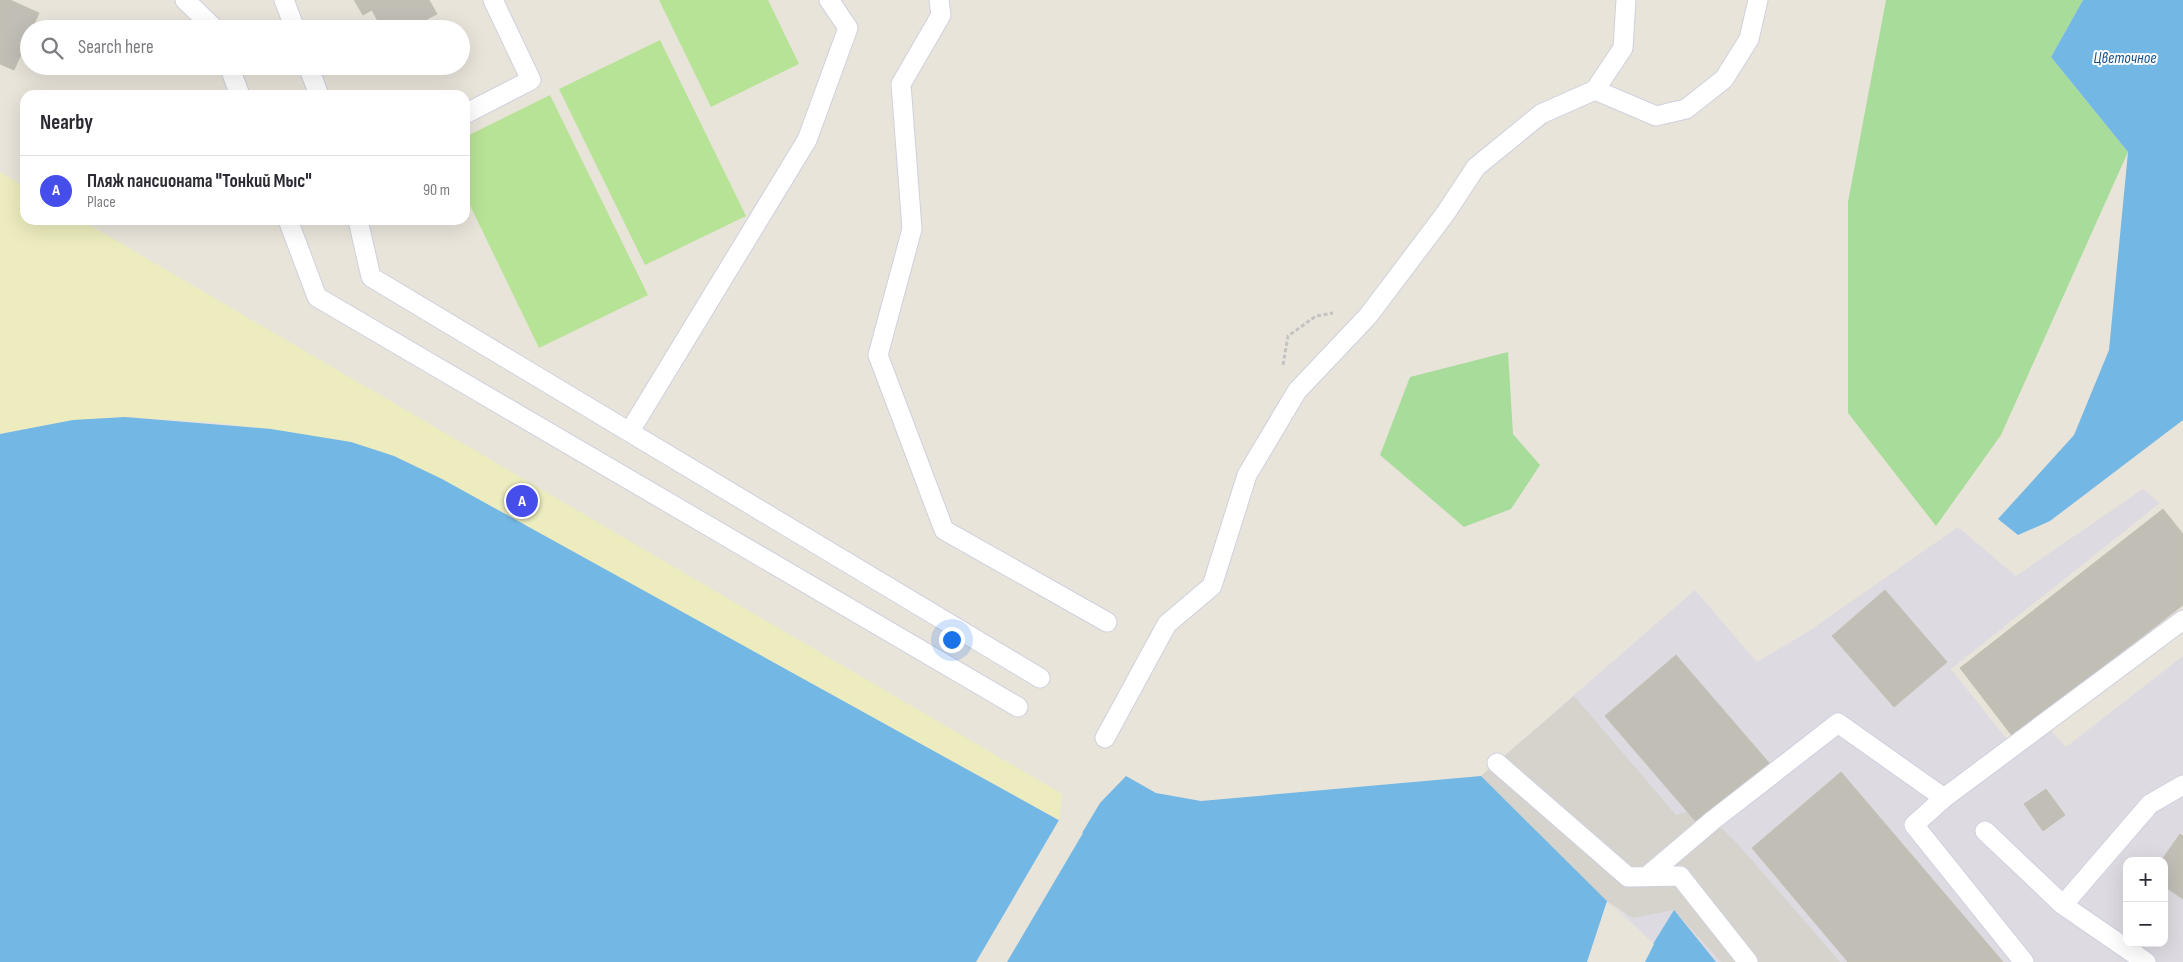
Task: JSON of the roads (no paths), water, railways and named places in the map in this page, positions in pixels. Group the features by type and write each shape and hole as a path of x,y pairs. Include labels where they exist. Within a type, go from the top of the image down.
{"lane":[{"path":"185,0 206,20"},
{"path":"284,0 292,20"},
{"path":"470,111 531,80 493,0"},
{"path":"630,431 807,140 848,28 829,0"},
{"path":"939,0 941,15 901,84 912,229 878,355 944,530 1107,622"},
{"path":"1105,738 1167,624 1212,586 1247,475 1297,392 1368,316 1445,214 1476,167 1541,114 1595,90 1623,48 1626,0"},
{"path":"1595,90 1656,116 1686,108 1724,79 1749,38 1758,0"},
{"path":"232,75 238,90"},
{"path":"311,75 317,90"},
{"path":"290,225 317,297 1018,707"},
{"path":"359,225 371,277 1040,678"},
{"path":"2024,962 1914,825 1944,798 2183,620"},
{"path":"1646,877 1712,821 1838,723 1944,798"},
{"path":"1497,763 1628,877 1680,876 1748,962"},
{"path":"2063,905 2150,804 2183,785"},
{"path":"1985,831 2063,905 2146,962"}],"water":[{"name":"Цветочное","path":"2083,0 2183,0 2183,420 2050,521 2018,535 1998,519 2074,435 2109,350 2128,152 2051,57"},
{"path":"125,417 271,429 351,442 394,456 442,479 1082,833 1100,803 1126,776 1156,793 1201,801 1481,776 1653,944 1674,910 1716,962 0,962 0,434 73,420"}],"place":[{"name":"Пляж пансионата \"Тонкий Мыс\"","path":"522,501"}]}
